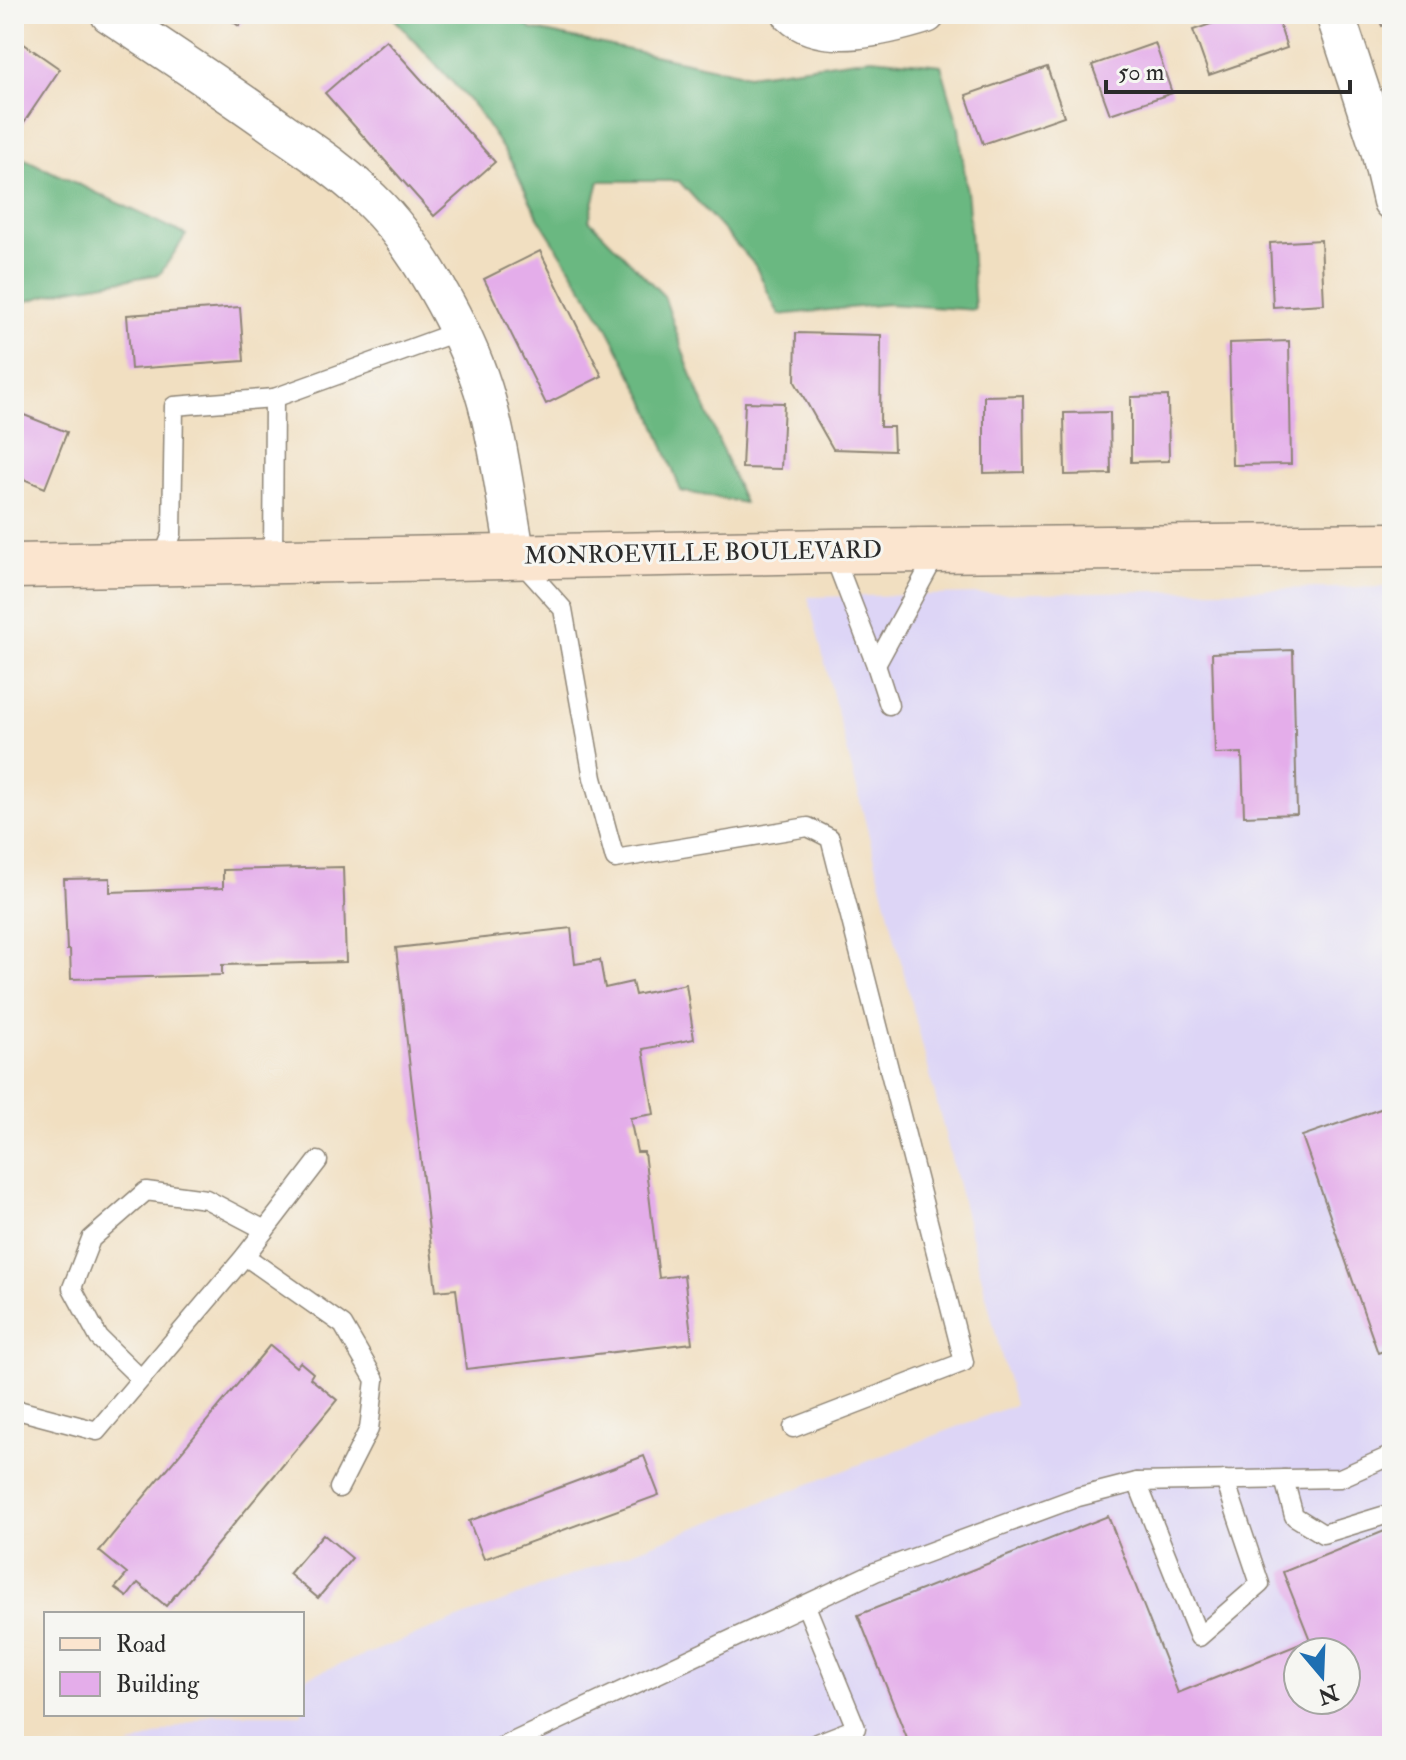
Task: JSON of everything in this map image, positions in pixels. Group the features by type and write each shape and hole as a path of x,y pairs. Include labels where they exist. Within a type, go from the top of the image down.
{"main road":[{"name":"MONROEVILLE BOULEVARD","path":"14,566 832,551 1392,545"}],"street":[{"path":"110,14 221,87 350,180 397,229 431,279 459,331 483,389 516,556"},
{"path":"808,21 855,30 926,14"},
{"path":"1335,14 1380,150 1392,201"}],"lane":[{"path":"160,564 172,534 174,406 274,398 459,331"},
{"path":"273,560 274,398"},
{"path":"876,665 938,550"},
{"path":"832,551 889,705"},
{"path":"516,556 563,609 593,778 615,859 808,827 830,838 964,1362 793,1428"},
{"path":"14,1409 97,1431 245,1256 318,1161"},
{"path":"141,1379 99,1338 72,1288 91,1239 146,1191 206,1199 265,1230"},
{"path":"245,1256 343,1325 375,1380 369,1429 339,1488"},
{"path":"504,1746 875,1572 1078,1497 1137,1482 1340,1478 1392,1455"},
{"path":"1284,1479 1294,1516 1323,1534 1392,1513"},
{"path":"1137,1482 1199,1637 1260,1584 1225,1480"},
{"path":"806,1606 856,1728 810,1746"}],"shaded area":[{"path":"1392,587 1392,1746 128,1746 207,1716 304,1716 304,1678 1014,1405 808,597"}],"green space":[{"path":"390,14 517,14 531,29 748,75 871,58 941,65 959,128 968,200 975,310 888,304 779,315 755,265 679,181 599,181 589,220 664,296 688,366 744,503 681,491 649,408 606,325 538,217 513,165 476,108"},
{"path":"14,154 186,235 160,274 70,289 14,305"}],"building":[{"path":"223,14 248,14 239,26"},
{"path":"1240,14 1276,14 1287,48 1209,75 1193,30"},
{"path":"1377,14 1392,14 1392,22 1382,26"},
{"path":"14,37 60,69 16,134 14,133"},
{"path":"386,40 495,162 434,216 325,93"},
{"path":"1155,43 1172,93 1110,114 1092,65"},
{"path":"1047,67 1064,116 983,144 966,95"},
{"path":"1321,240 1324,304 1273,307 1270,243"},
{"path":"540,251 602,376 546,404 484,279"},
{"path":"240,307 244,361 131,369 127,315"},
{"path":"796,333 881,335 880,427 893,427 894,451 833,449 795,382"},
{"path":"1289,341 1291,464 1232,465 1229,343"},
{"path":"1023,395 1024,472 984,473 984,396"},
{"path":"1168,396 1169,461 1131,462 1131,397"},
{"path":"745,402 784,403 781,469 742,468"},
{"path":"14,411 67,432 45,488 14,475"},
{"path":"1110,412 1111,474 1065,475 1064,413"},
{"path":"1293,650 1297,814 1244,816 1242,753 1215,754 1212,653"},
{"path":"343,867 346,962 222,965 222,975 71,979 64,879 110,878 110,892 223,888 223,870"},
{"path":"571,928 575,964 600,960 605,988 632,982 635,995 686,984 694,1039 643,1049 654,1114 630,1118 637,1152 644,1152 659,1278 684,1275 692,1343 466,1369 456,1289 436,1291 396,948"},
{"path":"1392,1105 1392,1348 1378,1353 1302,1136"},
{"path":"270,1345 296,1367 300,1362 313,1373 310,1378 337,1400 166,1606 138,1583 127,1597 115,1588 127,1574 99,1551"},
{"path":"644,1456 659,1495 484,1559 469,1521"},
{"path":"1108,1516 1178,1693 1282,1651 1282,1716 1362,1716 1362,1636 1308,1636 1283,1572 1392,1528 1392,1746 910,1746 858,1615"},
{"path":"323,1534 352,1558 318,1598 289,1574"}]}
